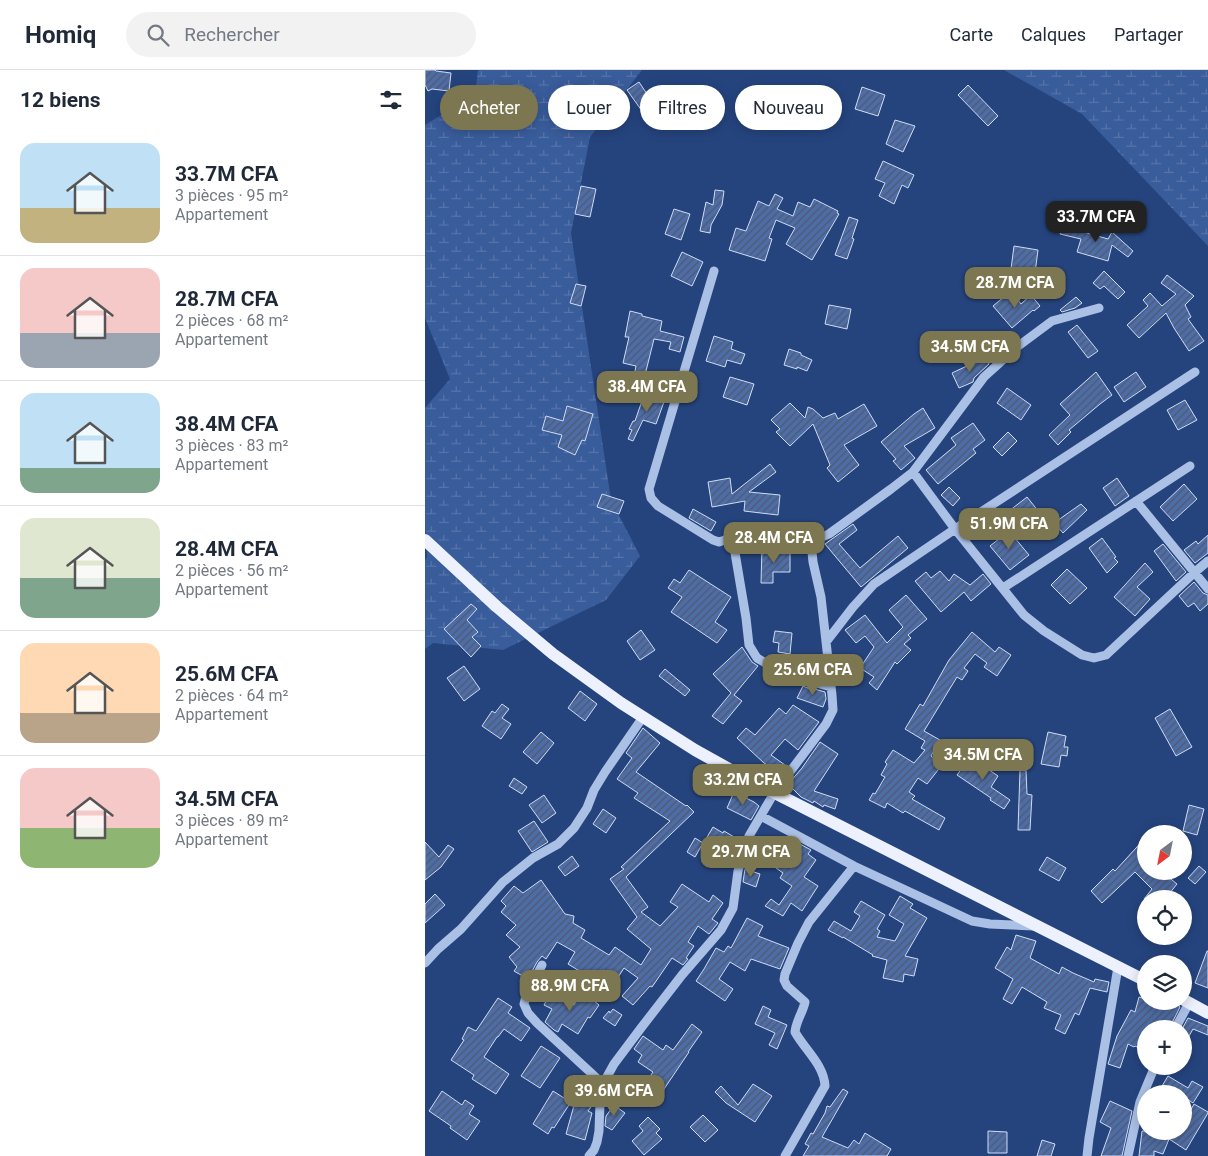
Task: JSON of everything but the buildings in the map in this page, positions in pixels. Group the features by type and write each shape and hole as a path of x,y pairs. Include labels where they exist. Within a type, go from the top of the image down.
{"main road":[{"path":"425,540 497,607 553,654 643,717 695,750 775,794 1137,977"},
{"path":"1192,1005 1208,1013"}],"street":[{"path":"715,271 649,489 651,498 658,506 719,542 747,528 760,529 811,542 829,534 913,472 983,377 1017,347 1052,320 1099,308"},
{"path":"826,642 853,607 874,584 1195,372"},
{"path":"1003,588 1190,466"},
{"path":"913,472 955,529 1024,615 1044,631 1082,655 1094,658 1105,655 1208,561"},
{"path":"1137,501 1208,589"},
{"path":"732,535 749,645 757,658 795,677 831,687"},
{"path":"595,1154 603,1084 614,1064 641,1028 721,930 733,908 738,871 749,836 775,794 826,724 833,710 821,597 813,562 811,542"},
{"path":"425,963 461,929 503,882 533,858 558,844 574,828 587,808 594,790 605,772 643,717"},
{"path":"761,816 854,866 972,921 990,924 1036,926"},
{"path":"785,1156 825,1086 825,1078 810,1052 795,1032 796,1024 805,1002 787,986 784,980 785,974 809,922 854,866"},
{"path":"542,965 526,996 524,1004 537,1023 603,1084"},
{"path":"1087,1156 1118,967"},
{"path":"1128,1156 1140,1102 1151,1075"}],"green space":[{"path":"478,70 642,70 630,85 548,85 548,130 595,130 590,137 571,233 611,500 640,556 606,600 503,650 433,643 425,649 425,560 427,557 425,524 425,408 450,379 425,318 425,125 440,116 440,130 538,130 538,85 476,85"},
{"path":"1004,70 1208,70 1208,246 1082,114"}]}
